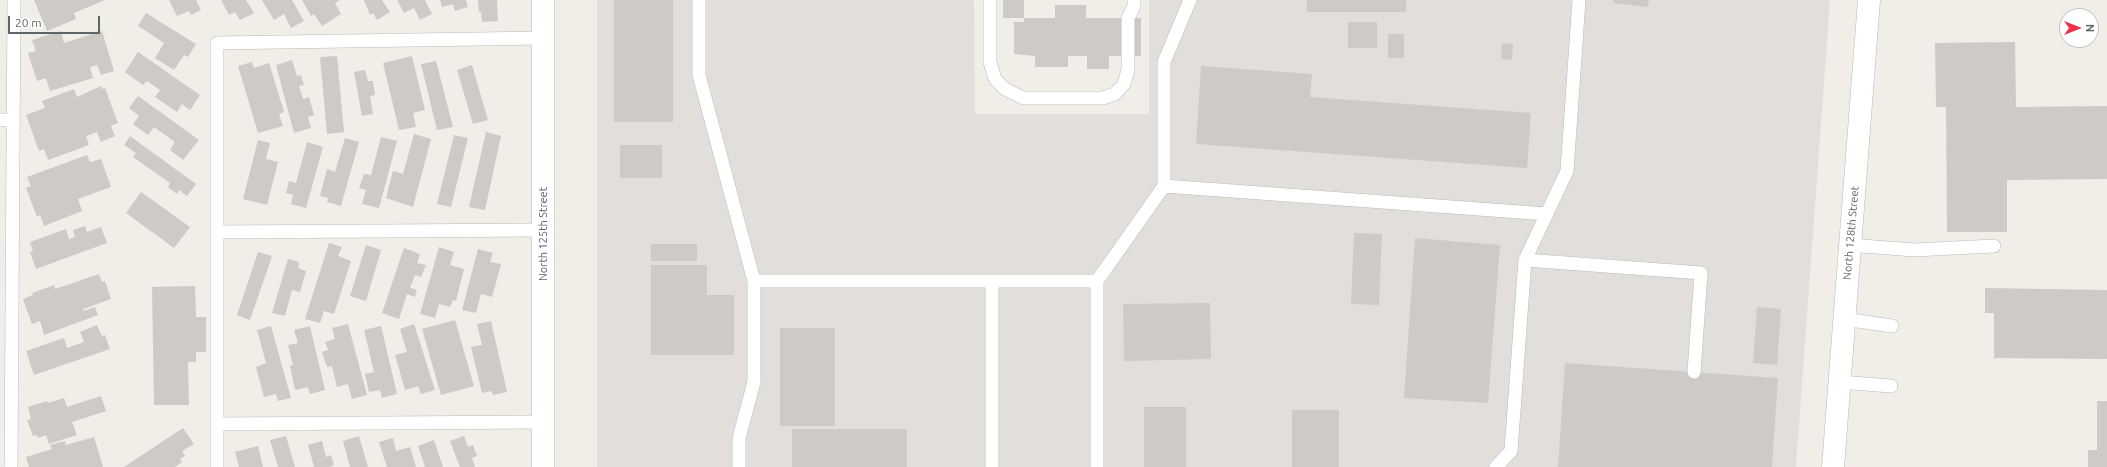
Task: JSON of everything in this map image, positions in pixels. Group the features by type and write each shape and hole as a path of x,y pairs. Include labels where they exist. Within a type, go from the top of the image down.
{"street":[{"name":"North 125th Street","path":"543,0 543,467"},
{"name":"North 128th Street","path":"1833,467 1869,0"}],"lane":[{"path":"11,467 5,342 6,120 14,0"},
{"path":"699,0 699,75 754,281 754,382 739,438 739,467"},
{"path":"990,0 990,62 996,79 1005,89 1023,98 1103,98 1115,94 1124,84 1128,70 1128,18 1134,6 1134,0"},
{"path":"1097,467 1097,281 1164,186 1164,62 1190,0"},
{"path":"1496,467 1511,451 1525,260 1566,171 1579,0"},
{"path":"217,467 217,43 543,38"},
{"path":"1164,186 1547,214"},
{"path":"217,232 543,230"},
{"path":"1850,245 1914,250 1994,246"},
{"path":"1525,260 1701,273 1694,372"},
{"path":"754,281 1097,281"},
{"path":"992,281 992,467"},
{"path":"1844,318 1892,326"},
{"path":"1839,382 1891,386"},
{"path":"217,424 543,422"}],"shaded area":[{"path":"597,0 974,0 975,114 1149,114 1149,0 1830,0 1796,467 597,467"}],"building":[{"path":"34,0 105,0 74,13 76,19 47,31"},
{"path":"169,0 196,0 201,10 191,15 189,11 177,16"},
{"path":"221,0 246,0 254,13 240,20 235,12 229,15"},
{"path":"262,0 292,0 304,21 291,28 284,14 274,20"},
{"path":"302,0 340,0 335,3 341,14 322,26 314,14 311,16"},
{"path":"364,0 382,0 390,12 377,20 373,13 370,15"},
{"path":"397,0 425,0 432,14 420,20 414,8 404,13"},
{"path":"440,0 466,0 468,7 455,11 453,4 442,7"},
{"path":"478,0 497,0 498,21 482,22"},
{"path":"614,0 673,0 673,122 614,122"},
{"path":"1003,0 1024,0 1024,18 1003,18"},
{"path":"1307,0 1406,0 1406,12 1307,12"},
{"path":"1613,0 1649,0 1648,7 1613,3"},
{"path":"1055,5 1086,5 1086,18 1141,18 1141,56 1109,56 1109,69 1087,69 1087,56 1068,56 1068,67 1035,67 1035,56 1014,54 1014,22 1024,22 1024,18 1055,18"},
{"path":"146,13 196,44 188,57 184,55 174,70 155,58 164,43 138,26"},
{"path":"1348,22 1377,22 1377,48 1348,48"},
{"path":"61,31 64,43 102,31 114,71 101,75 97,65 90,67 93,78 50,91 46,78 37,81 28,53 36,51 32,40"},
{"path":"1388,34 1404,34 1404,58 1388,58"},
{"path":"2015,42 2016,107 2107,106 2107,179 2007,180 2007,232 1947,232 1946,107 1936,107 1935,43"},
{"path":"1502,43 1513,44 1512,60 1501,59"},
{"path":"138,52 200,95 190,110 182,104 177,112 155,97 160,90 147,81 143,85 125,72"},
{"path":"337,56 344,132 327,134 320,57"},
{"path":"412,56 425,110 413,113 416,127 399,130 383,63"},
{"path":"292,60 297,76 301,75 304,85 299,86 303,99 309,97 314,115 308,117 311,128 294,133 276,65"},
{"path":"436,61 453,127 437,130 421,64"},
{"path":"252,62 254,68 269,63 284,112 279,114 283,126 258,133 238,66"},
{"path":"472,65 488,120 473,124 457,70"},
{"path":"1201,66 1312,74 1310,97 1531,113 1527,168 1196,144"},
{"path":"365,70 368,81 373,81 375,95 370,96 373,114 362,116 354,72"},
{"path":"101,86 102,89 105,88 118,123 111,126 115,136 101,142 97,132 86,136 89,145 48,160 44,149 39,151 26,115 45,108 42,101 74,89 77,97"},
{"path":"138,96 199,140 183,160 170,150 175,142 154,127 148,135 133,124 139,116 129,108"},
{"path":"486,132 501,136 485,210 469,207"},
{"path":"414,134 431,139 413,207 386,198 393,171 403,174"},
{"path":"454,135 468,138 451,207 437,204"},
{"path":"130,136 196,184 187,196 179,190 177,194 168,187 170,183 133,157 136,153 124,145"},
{"path":"381,137 397,141 379,208 362,204 366,190 359,188 364,174 371,175"},
{"path":"345,138 359,142 341,206 327,202 328,198 320,196 327,169 335,172"},
{"path":"258,140 270,143 266,159 278,162 267,205 243,199"},
{"path":"307,142 323,147 306,208 291,204 293,195 286,193 289,181 296,183"},
{"path":"620,145 662,145 662,178 620,178"},
{"path":"87,155 90,162 101,159 111,187 78,199 82,211 44,226 40,215 37,217 26,188 31,186 27,177"},
{"path":"141,192 190,227 174,248 126,213"},
{"path":"85,226 87,232 101,227 107,243 36,269 30,252 33,251 30,242 66,229 69,239 75,237 73,230"},
{"path":"1354,233 1382,234 1379,305 1351,304"},
{"path":"1415,238 1500,245 1488,403 1404,398"},
{"path":"329,243 342,247 338,256 351,261 334,314 324,311 320,323 305,319"},
{"path":"651,244 697,244 697,261 651,261"},
{"path":"366,245 381,250 366,301 350,296"},
{"path":"439,247 454,252 450,265 464,269 456,301 453,300 450,307 439,304 435,318 420,314"},
{"path":"404,248 420,254 417,263 426,265 421,277 415,275 410,288 417,290 415,297 407,294 399,319 382,313"},
{"path":"478,249 493,253 490,262 501,264 492,297 481,294 476,313 462,310"},
{"path":"258,252 272,256 250,320 237,315"},
{"path":"288,259 299,262 298,268 306,271 300,292 292,290 285,316 272,313"},
{"path":"651,265 707,265 707,295 734,295 734,355 651,355"},
{"path":"99,274 102,282 105,281 111,299 83,309 84,311 95,307 98,315 44,335 40,321 32,324 23,299 33,295 32,293 54,285 55,289"},
{"path":"195,286 196,317 206,317 206,352 196,352 196,362 188,362 189,405 154,405 152,287"},
{"path":"1985,288 2107,290 2107,359 1994,358 1994,313 1985,313"},
{"path":"1210,303 1211,359 1124,361 1123,304"},
{"path":"1757,307 1781,309 1777,365 1753,363"},
{"path":"455,320 474,386 441,395 422,329"},
{"path":"491,321 507,392 493,395 492,391 482,393 471,347 482,345 477,324"},
{"path":"348,324 367,395 352,399 348,384 337,387 332,366 327,367 322,352 328,350 325,342 335,339 332,328"},
{"path":"414,324 435,390 421,394 418,386 405,390 395,355 407,352 400,329"},
{"path":"97,325 102,336 105,335 110,349 34,375 26,351 64,338 67,348 84,342 80,332"},
{"path":"271,326 291,398 278,401 276,394 264,397 256,367 266,363 257,330"},
{"path":"310,326 325,390 310,394 308,387 295,390 290,366 293,365 288,345 298,343 294,330"},
{"path":"381,326 397,394 382,398 380,390 369,392 365,374 374,372 364,330"},
{"path":"780,328 835,328 835,426 780,426"},
{"path":"1565,363 1778,378 1772,467 1558,467"},
{"path":"101,396 106,411 72,422 77,435 49,444 46,435 38,438 37,435 33,436 27,420 31,419 28,407 47,401 48,403 64,398 67,407"},
{"path":"2097,401 2107,401 2107,467 2088,467 2088,450 2097,450"},
{"path":"1144,407 1186,407 1186,467 1144,467"},
{"path":"1292,410 1339,410 1339,467 1292,467"},
{"path":"183,428 194,444 182,451 185,456 180,459 182,462 175,467 124,467"},
{"path":"792,429 907,429 907,467 792,467"},
{"path":"286,436 295,467 278,467 270,440"},
{"path":"359,436 368,467 350,467 343,441"},
{"path":"464,436 468,447 473,445 477,456 472,458 475,467 460,467 450,441"},
{"path":"94,437 103,467 29,467 26,457 52,449 50,445 65,441 66,445"},
{"path":"393,438 396,451 410,447 416,467 387,467 379,442"},
{"path":"434,440 443,467 425,467 418,446"},
{"path":"322,441 326,457 331,455 334,465 330,467 314,467 308,445"},
{"path":"258,446 263,467 239,467 235,452"}]}
